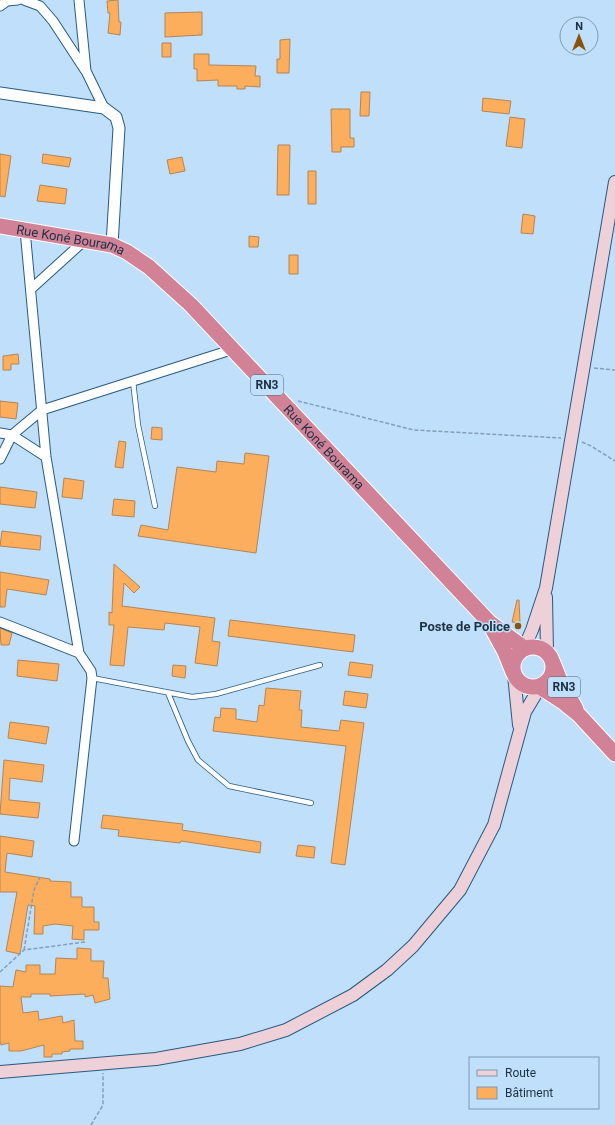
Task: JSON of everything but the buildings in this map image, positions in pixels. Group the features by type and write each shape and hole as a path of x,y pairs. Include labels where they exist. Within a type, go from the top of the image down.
{"highway":[{"name":"Rue Koné Bourama","path":"0,226 112,245 127,252 149,267 234,349 489,622 524,648"},
{"name":"Rue Koné Bourama","path":"489,622 505,652 514,675"},
{"path":"514,675 514,660 517,653 524,648 536,646 550,655"},
{"name":"RN3","path":"540,687 547,682 552,674 554,666 550,655"},
{"name":"RN3","path":"550,655 559,678 579,715"},
{"name":"RN3","path":"514,675 518,681 525,685 540,687 563,702 579,715 615,754"}],"main road":[{"path":"524,648 532,630 546,588 615,182"},
{"path":"546,588 550,655"},
{"path":"514,675 519,730"},
{"path":"0,1072 156,1059 240,1044 286,1030 352,995 387,970 413,946 460,890 494,825 525,712 540,687"}],"street":[{"path":"0,6 7,2 18,0"},
{"path":"24,0 40,6 53,21 86,71 104,108 116,117 119,128 112,245"},
{"path":"79,0 86,71"},
{"path":"0,93 104,108"},
{"path":"25,230 46,457 79,653 91,671 92,678 74,841"},
{"path":"31,289 85,240"},
{"path":"0,459 12,435 42,410 234,349"},
{"path":"0,434 12,435 46,457"},
{"path":"0,622 14,626 79,653"}],"lane":[{"path":"133,381 138,425 155,506"},
{"path":"92,678 192,697 216,694 320,665"},
{"path":"168,693 188,741 198,760 229,786 311,804"}],"path":[{"path":"584,368 615,370"},
{"path":"280,399 306,402 414,430 572,439 591,446 615,461"},
{"path":"24,950 34,890 40,877"},
{"path":"0,972 24,950 85,942"},
{"path":"91,1125 103,1105 103,1063"}],"place":[{"name":"Poste de Police","path":"518,626"}]}
